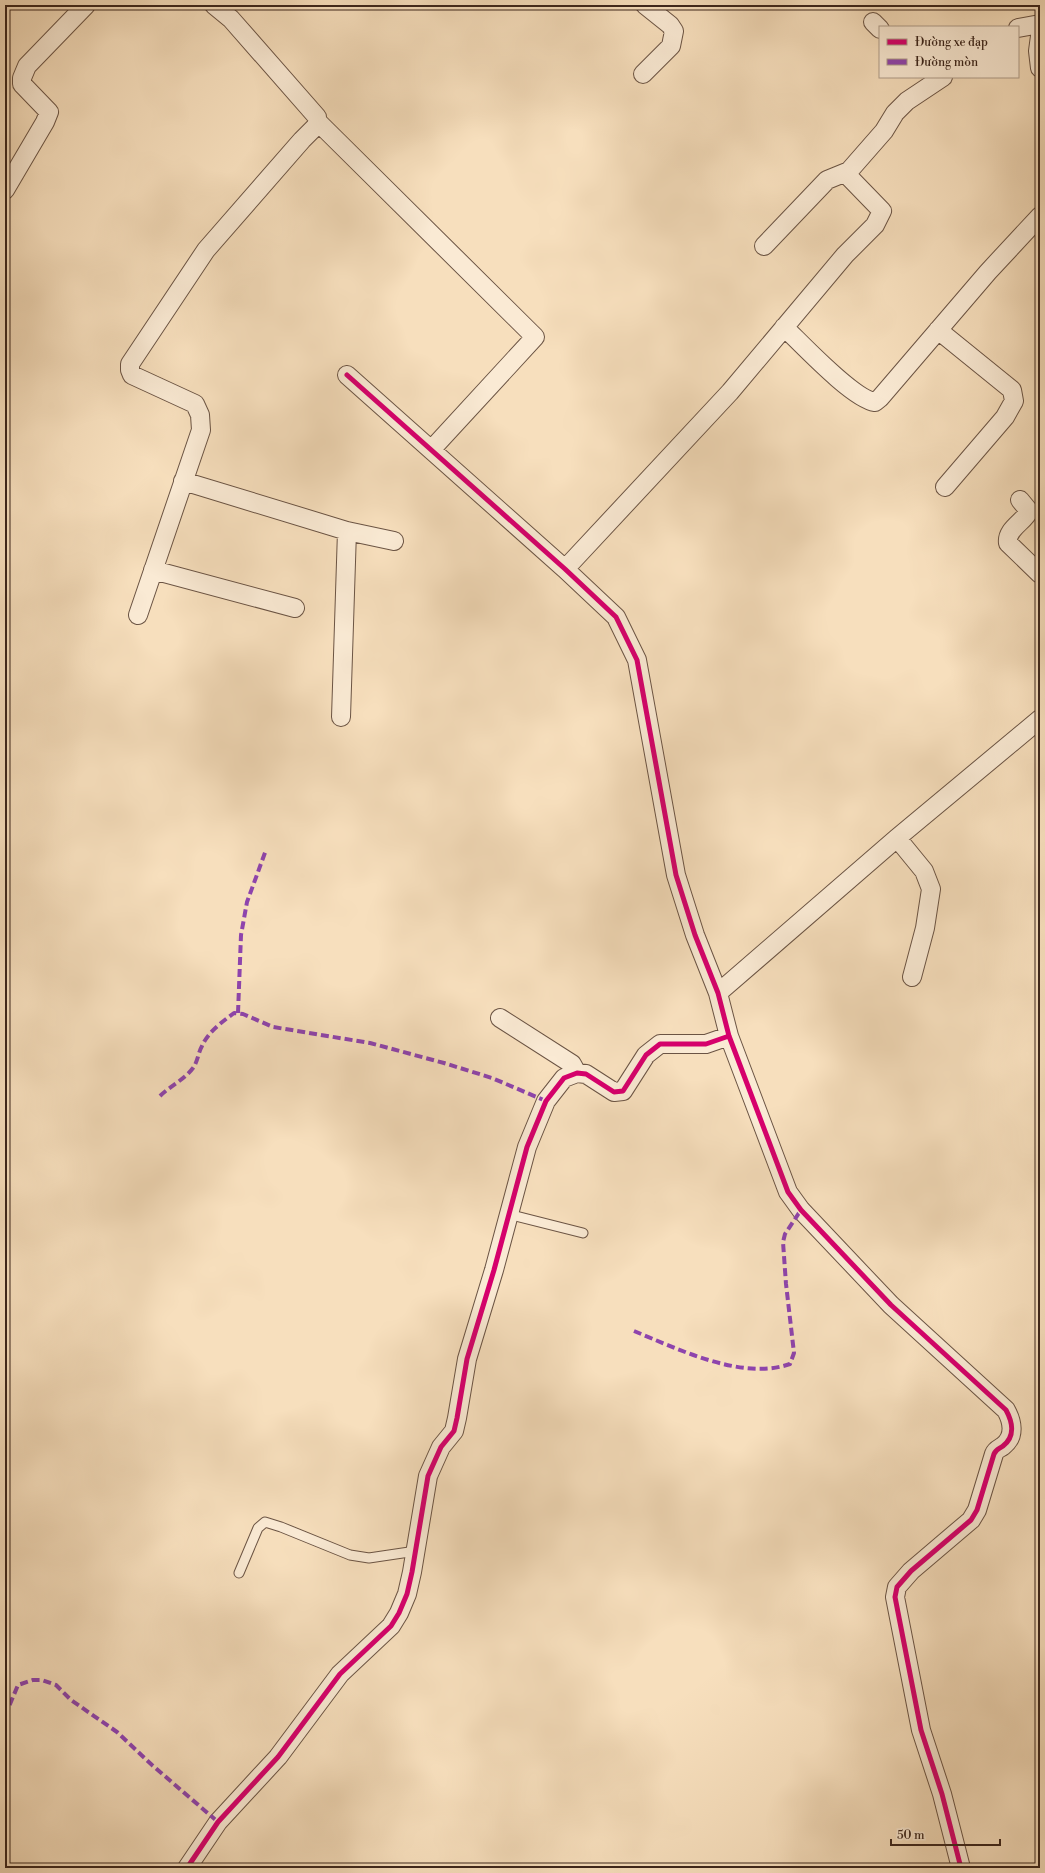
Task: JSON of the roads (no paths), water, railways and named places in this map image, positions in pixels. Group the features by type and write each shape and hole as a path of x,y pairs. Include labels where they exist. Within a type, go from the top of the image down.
{"street":[{"path":"5,190 45,122 49,112 22,84 22,78 27,66 86,5"},
{"path":"138,615 201,430 200,415 195,404 132,376 130,364 206,250 302,140 315,128 317,121 317,117 231,19 214,5"},
{"path":"643,74 671,46 674,31 670,25 646,5"},
{"path":"1019,28 1040,24"},
{"path":"1040,36 1038,51 1040,68"},
{"path":"764,246 827,180 849,172 884,131 894,113 936,78"},
{"path":"317,121 535,337 431,450"},
{"path":"565,569 730,392 845,256 875,225 882,214 882,211 850,178 849,172"},
{"path":"784,327 851,389 869,401 875,402 988,272 1040,216"},
{"path":"938,330 1012,390 1014,401 1005,417 945,487"},
{"path":"347,375 565,569 616,617 637,660 676,875 694,935 718,993 729,1036 788,1192 801,1210 891,1306 1006,1410 1012,1421 1013,1428 1005,1444 996,1450 994,1454 977,1510 971,1520 910,1571 897,1587 895,1597 921,1730 942,1794 961,1868"},
{"path":"183,481 347,531 394,541"},
{"path":"1020,500 1028,511 1011,531 1007,538 1008,543 1040,574"},
{"path":"341,717 347,531"},
{"path":"153,570 295,608"},
{"path":"718,993 897,838 1040,719"},
{"path":"897,838 924,870 931,889 925,928 912,977"},
{"path":"500,1018 572,1064 577,1073"},
{"path":"187,1868 218,1822 278,1757 340,1674 391,1626 407,1594 416,1551 428,1476 441,1447 454,1431 458,1418 466,1359 527,1147 546,1101 564,1078 577,1073 586,1074 610,1090 619,1093 627,1087 646,1055 660,1044 706,1044 729,1036"}],"lane":[{"path":"508,1214 583,1233"},
{"path":"239,1573 258,1528 265,1522 281,1526 350,1555 370,1558 416,1551"}]}
